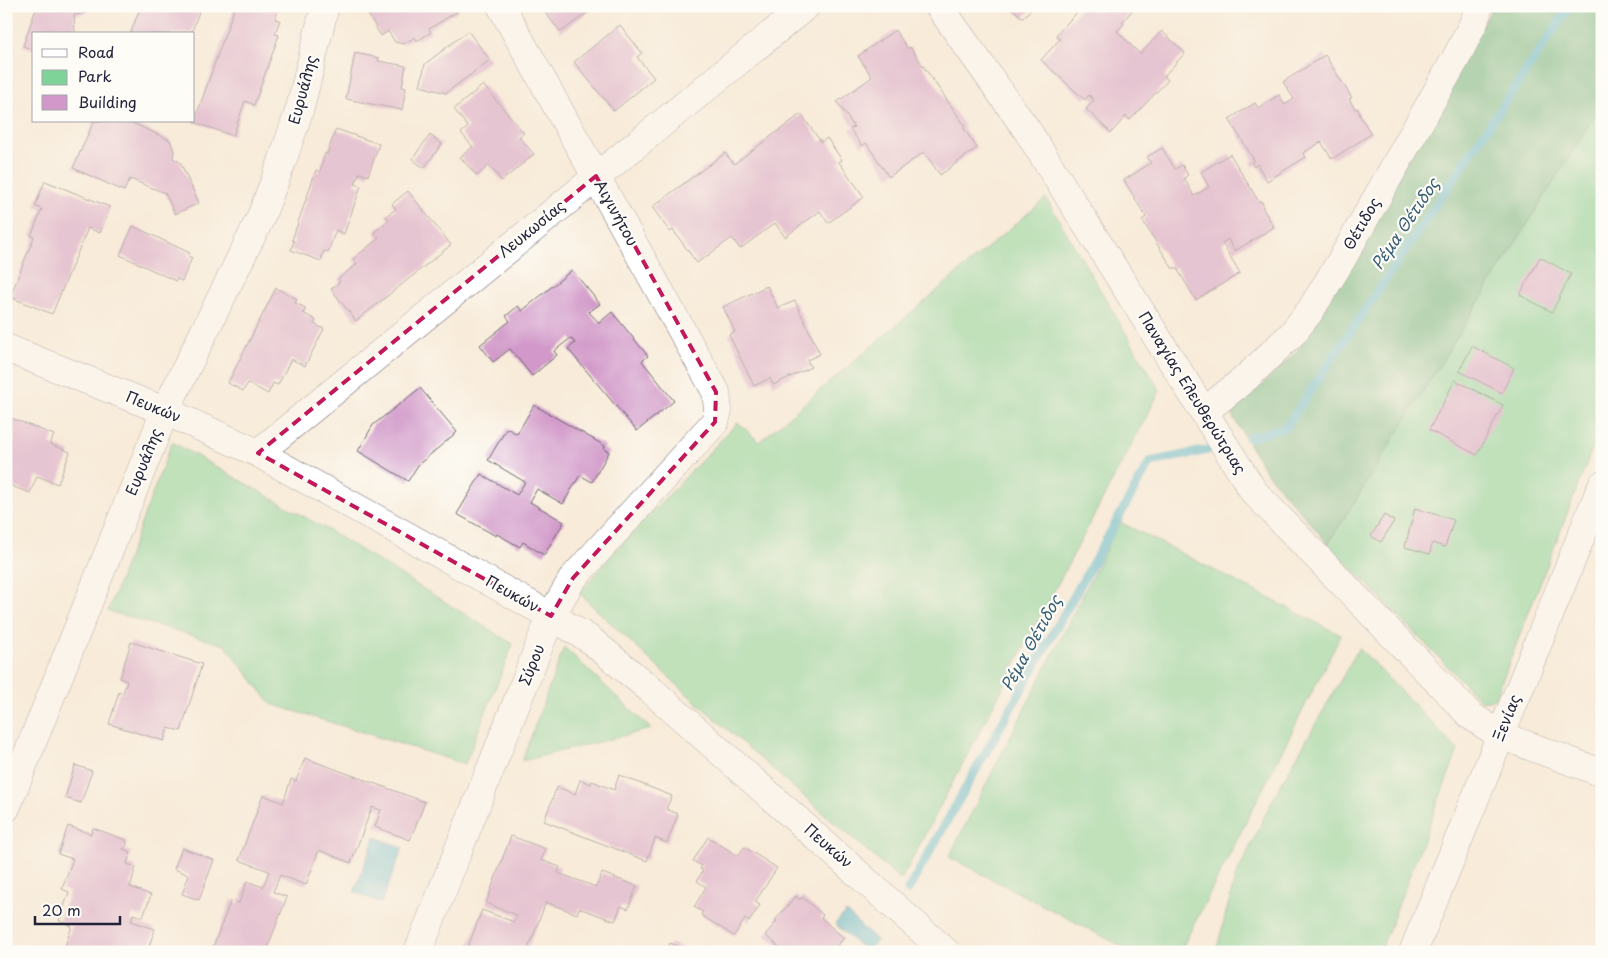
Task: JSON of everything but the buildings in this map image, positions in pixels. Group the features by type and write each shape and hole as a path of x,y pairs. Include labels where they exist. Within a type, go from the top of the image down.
{"street":[{"name":"Ευρυάλης","path":"6,808 165,412 260,219 300,108 325,6"},
{"name":"Αιγινήτου","path":"502,6 716,392 718,410 715,422"},
{"name":"Λευκωσίας","path":"258,453 806,6"},
{"name":"Παναγίας Ελευθερώτριας","path":"939,6 1027,130 1254,492 1471,716 1500,735 1602,773"},
{"name":"Θέτιδος","path":"1204,412 1247,377 1292,334 1310,311 1347,251 1456,58 1474,22 1479,6"},
{"name":"Πευκών","path":"6,348 165,412 258,453 589,639 651,690 946,952"},
{"name":"Σύρου","path":"418,952 551,616 573,578 715,422"},
{"name":"Ξενίας","path":"1413,952 1602,485"}],"highlighted area":[{"path":"596,176 716,392 715,422 573,578 551,616 258,453"}],"green space":[{"path":"1493,6 1602,6 1602,104 1328,544 1265,471 1231,414 1297,351 1330,298"},
{"path":"1602,104 1602,424 1495,699 1481,701 1328,544"},
{"path":"1046,198 1160,391 901,880 697,703 579,593 618,548 738,422 759,442"},
{"path":"172,442 328,530 513,644 465,764 271,704 225,645 108,611"},
{"path":"1120,522 1341,635 1180,952 1133,952 949,857"},
{"path":"564,647 651,729 522,761"},
{"path":"1359,648 1458,750 1380,952 1216,952 1235,878 1275,795"}],"water":[{"path":"375,837 403,848 381,903 354,892"},
{"path":"846,912 877,941 866,952 835,924"}],"waterway":[{"name":"Ρέμα Θέτιδος","path":"1249,438 1286,427 1570,6"},
{"name":"Ρέμα Θέτιδος","path":"908,890 1150,462 1208,450"}]}
